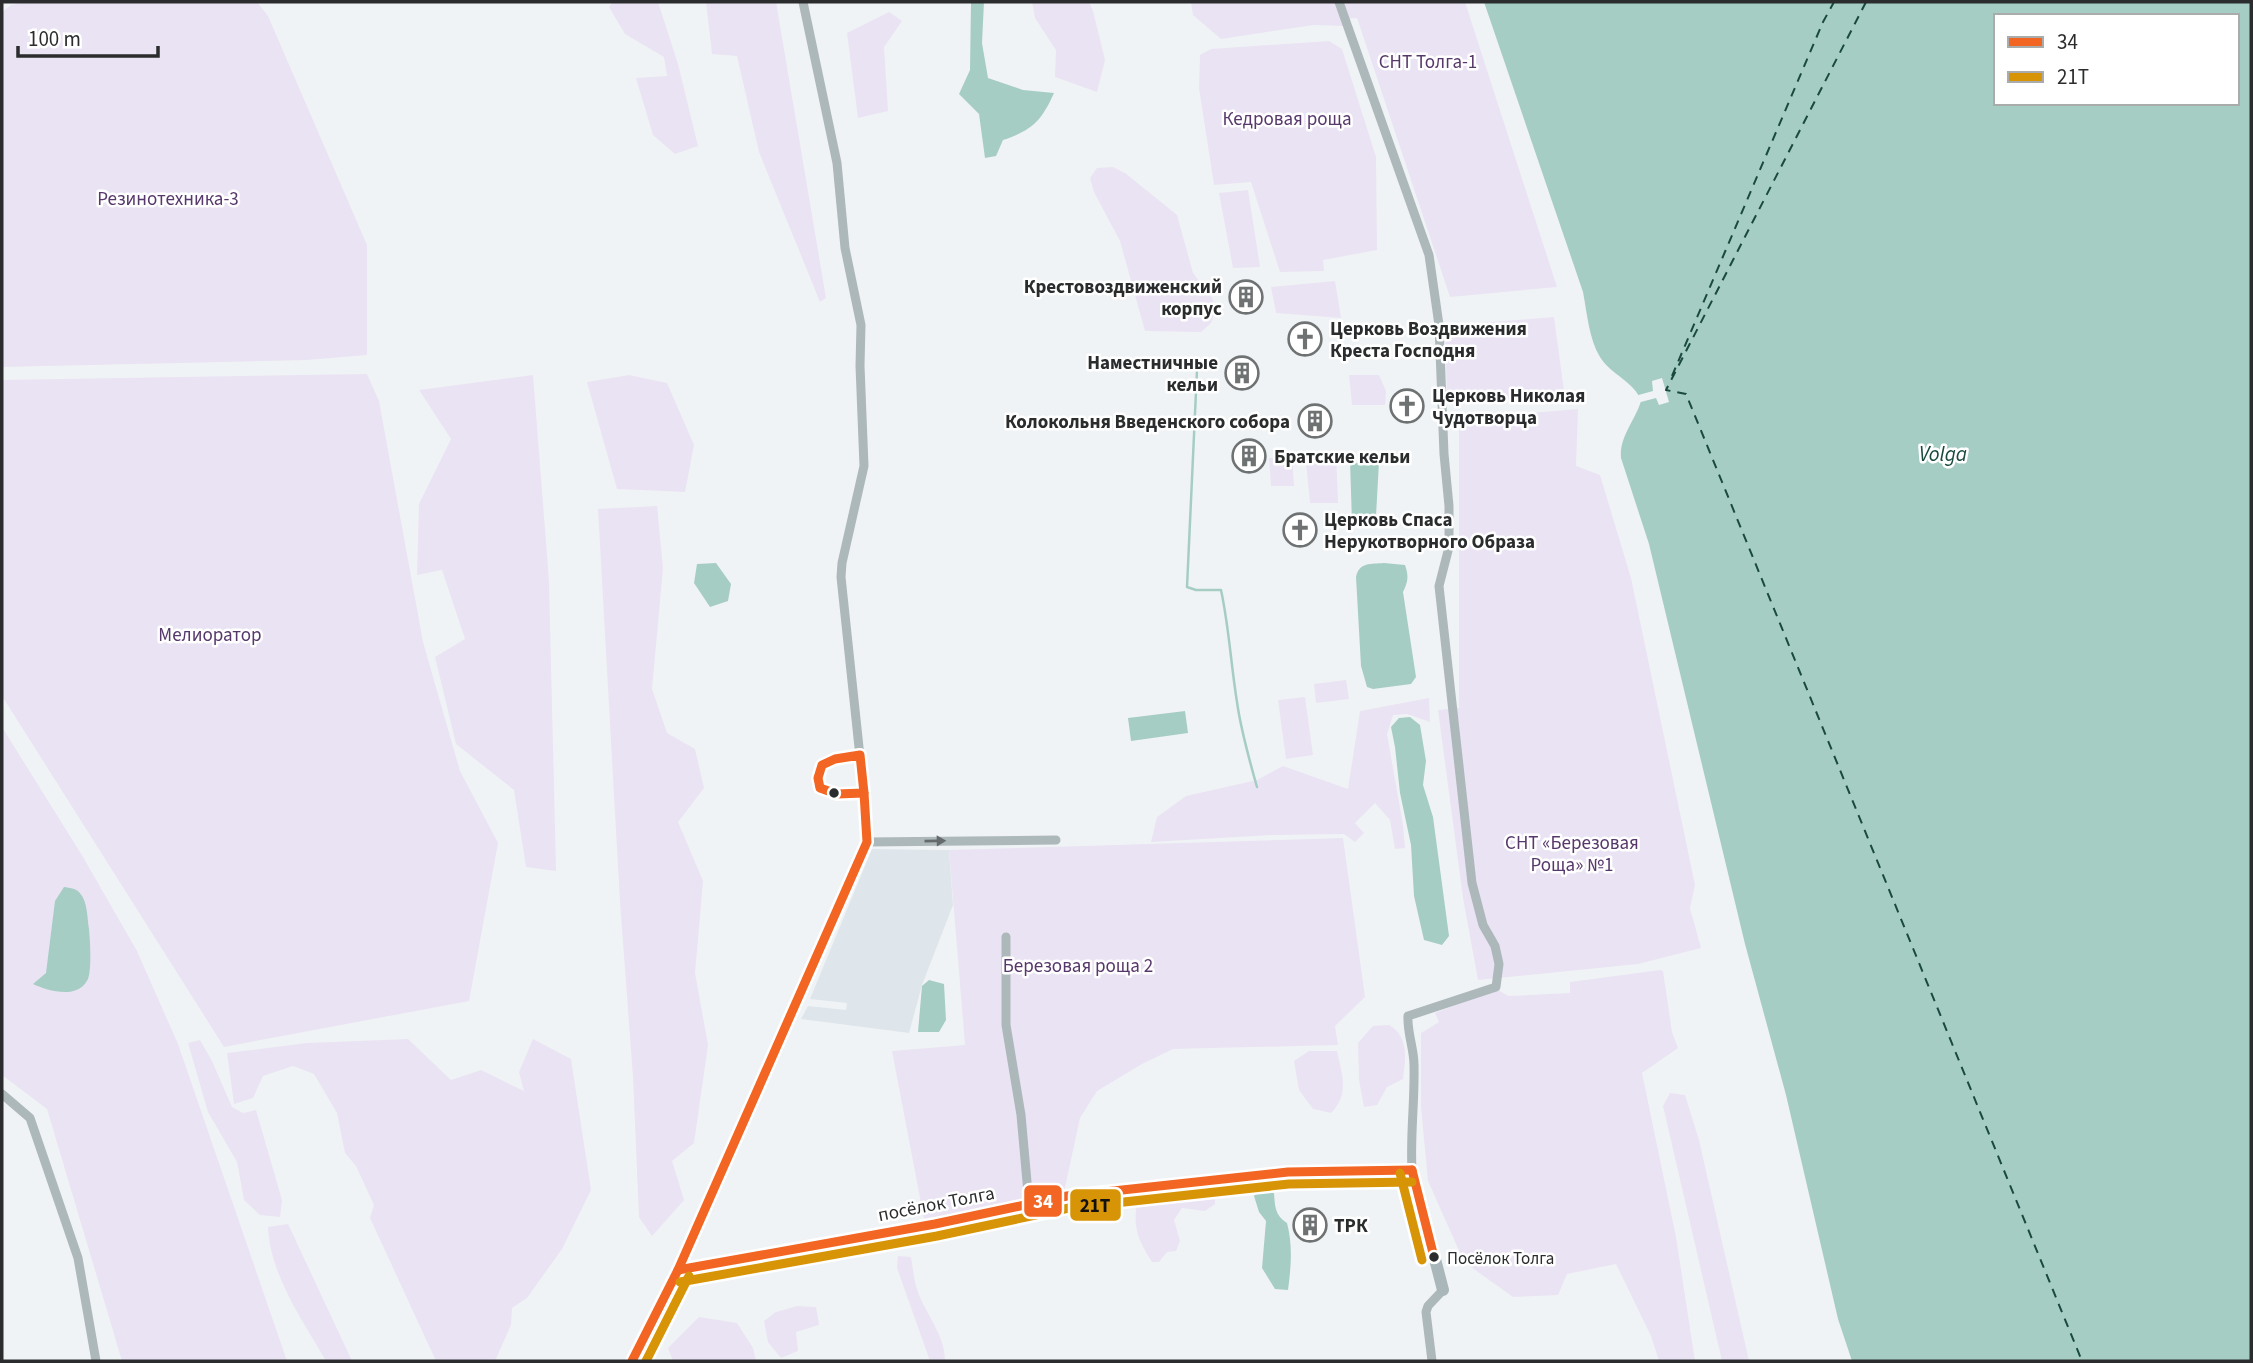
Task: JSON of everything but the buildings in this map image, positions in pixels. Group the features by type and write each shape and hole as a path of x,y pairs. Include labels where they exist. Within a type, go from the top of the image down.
{"street":[{"path":"632,1361 678,1270 867,842 841,576 864,466 861,325 845,248 837,163 803,2"},
{"path":"1339,2 1429,255 1439,325 1444,454 1449,506 1449,547 1439,586 1472,883 1483,925 1494,946 1499,964 1496,986 1408,1016 1414,1062 1412,1170 1443,1290 1426,1312 1432,1361"},
{"path":"867,842 1056,840"},
{"path":"1006,937 1006,1025 1021,1115 1029,1204"},
{"path":"2,1094 30,1118 78,1258 96,1361"},
{"name":"посёлок Толга","path":"678,1270 935,1224 1067,1196 1303,1171 1412,1170"}],"shaded area":[{"path":"872,849 949,850 953,905 922,985 909,1033 801,1019 808,1006 846,1010 847,1003 810,999"}],"green space":[{"name":"Резинотехника-3","path":"27,2 257,2 268,16 367,245 367,355 307,360 2,367 2,12 11,5"},
{"path":"613,2 658,2 678,64 698,146 675,154 653,135 636,78 667,76 664,57 625,34 609,7"},
{"path":"706,2 776,2 826,298 820,302 759,152 737,56 712,54"},
{"path":"1032,2 1089,2 1105,60 1097,92 1055,77 1056,50 1035,18"},
{"name":"СНТ Толга-1","path":"1191,2 1465,2 1557,287 1450,297 1357,18 1343,19 1345,26 1314,25 1221,39 1193,15"},
{"path":"889,12 902,21 884,47 888,111 858,118 847,33"},
{"name":"Кедровая роща","path":"1329,41 1342,49 1376,157 1377,250 1323,260 1324,271 1280,272 1251,182 1214,185 1199,88 1200,55 1211,49"},
{"path":"1113,167 1125,173 1177,215 1193,273 1212,298 1216,309 1211,323 1201,332 1145,331 1120,241 1094,192 1090,178 1097,168"},
{"path":"1248,190 1260,267 1233,268 1219,193"},
{"path":"1335,281 1341,318 1276,313 1271,287"},
{"path":"1554,317 1565,398 1447,401 1445,326"},
{"name":"Мелиоратор","path":"367,374 379,401 423,642 460,771 498,843 469,1001 224,1047 2,696 2,380"},
{"path":"533,375 549,581 556,871 526,867 514,790 456,744 435,657 465,639 442,570 417,575 419,504 451,439 419,390"},
{"path":"629,375 667,383 694,445 685,492 617,489 587,382"},
{"path":"1349,375 1379,375 1386,391 1385,405 1352,405"},
{"name":"СНТ «Березовая Роща» №1","path":"1578,409 1576,466 1600,475 1631,578 1695,885 1690,908 1701,948 1638,964 1478,980 1463,898 1438,710 1459,708 1459,419"},
{"path":"1336,452 1338,503 1310,503 1306,462"},
{"path":"1292,457 1294,486 1271,486 1269,458"},
{"path":"657,506 663,568 652,689 667,733 695,749 704,788 678,822 703,881 695,973 708,1045 694,1143 672,1161 684,1200 652,1236 639,1217 633,1077 620,902 598,509"},
{"path":"1346,680 1349,699 1316,703 1314,684"},
{"path":"1305,697 1313,755 1286,759 1278,700"},
{"path":"1429,698 1430,722 1407,714 1393,715 1387,734 1405,848 1395,849 1390,820 1375,803 1355,823 1364,833 1355,842 1344,834 1151,842 1157,817 1186,796 1257,780 1283,766 1348,789 1360,711"},
{"path":"2,727 83,857 137,951 178,1044 287,1361 122,1361 47,1109 2,1075"},
{"name":"Березовая роща 2","path":"1343,838 1365,997 1335,1026 1338,1045 1173,1049 1097,1091 1080,1118 1064,1192 924,1219 892,1051 965,1045 949,850"},
{"path":"1663,971 1672,1032 1678,1048 1642,1073 1676,1237 1695,1361 1659,1361 1651,1336 1616,1264 1567,1274 1558,1295 1513,1297 1464,1262 1428,1181 1421,1107 1421,1033 1439,1022 1435,1013 1497,989 1508,996 1570,993 1570,982"},
{"path":"1389,1025 1400,1035 1405,1049 1403,1079 1387,1087 1377,1105 1364,1107 1359,1080 1358,1043 1373,1026"},
{"path":"408,1039 451,1080 481,1070 524,1091 519,1072 533,1039 571,1059 591,1190 562,1249 527,1298 512,1308 511,1325 495,1361 436,1361 370,1218 374,1205 356,1166 345,1153 337,1113 314,1074 293,1066 263,1076 253,1098 234,1104 227,1053 307,1043"},
{"path":"200,1040 232,1107 243,1113 256,1110 282,1200 280,1217 260,1215 244,1200 237,1162 208,1112 188,1043"},
{"path":"1309,1051 1337,1051 1343,1091 1331,1113 1313,1109 1299,1090 1294,1061"},
{"path":"1670,1093 1685,1095 1699,1140 1749,1361 1722,1361 1663,1106"},
{"path":"1187,1191 1215,1193 1215,1204 1205,1211 1182,1208 1174,1220 1180,1241 1176,1251 1167,1252 1159,1262 1152,1262 1138,1234 1137,1202 1155,1195"},
{"path":"288,1224 352,1361 326,1361 281,1280 270,1245 268,1227"},
{"path":"898,1256 911,1257 917,1290 939,1335 945,1361 930,1361 897,1268"},
{"path":"797,1306 816,1307 819,1325 796,1332 798,1351 781,1358 768,1342 764,1321 776,1312"},
{"path":"699,1317 737,1323 753,1348 756,1361 673,1361 668,1348"}],"water":[{"path":"971,2 984,2 982,43 988,78 1023,90 1054,93 1045,111 1034,124 1003,140 996,156 985,158 979,114 959,94 970,70"},
{"name":"Volga","path":"1484,2 2251,2 2251,1361 1852,1361 1838,1319 1786,1095 1745,944 1649,544 1621,458 1622,443 1641,401 1633,388 1604,363 1591,334 1583,292"},
{"path":"1376,458 1379,462 1376,516 1370,521 1352,523 1350,461 1357,463 1360,460"},
{"path":"716,563 731,584 728,601 710,607 694,583 697,564"},
{"path":"1384,563 1405,565 1407,579 1403,592 1416,677 1411,684 1373,689 1367,687 1361,666 1356,577 1363,566"},
{"path":"1185,711 1188,733 1131,741 1128,718"},
{"path":"1410,717 1420,725 1426,761 1423,785 1433,817 1449,936 1442,945 1424,940 1414,896 1411,845 1400,793 1391,727 1399,718"},
{"path":"64,887 72,888 82,896 89,929 88,979 83,986 70,992 33,984 46,973 55,901"},
{"path":"929,980 944,984 946,1020 939,1032 918,1032 922,986"},
{"path":"1259,1189 1274,1193 1276,1210 1287,1223 1291,1256 1288,1290 1275,1289 1262,1268 1266,1221 1259,1212 1254,1196"}],"pier":[{"path":"1662,378 1669,402 1659,405 1656,398 1637,403 1635,396 1653,391 1652,381"}],"waterway":[{"path":"1197,370 1187,587 1196,590 1221,590 1239,713 1257,787"}],"ferry route":[{"path":"1672,376 1823,22 1834,2"},
{"path":"1866,2 1666,390 1686,394 2082,1361"}],"transit line":[{"name":"34","path":"860,755 864,793 837,794 820,788 818,778 822,765 835,759 860,755"},
{"name":"34","path":"632,1361 678,1270 867,842 864,793"},
{"name":"34","path":"1412,1170 1434,1257"},
{"name":"34","path":"678,1270 935,1224 1067,1196 1288,1172 1412,1170"},
{"name":"21Т","path":"1400,1173 1422,1260"},
{"name":"21Т","path":"680,1282 937,1236 1069,1208 1289,1184 1412,1182"},
{"name":"21Т","path":"646,1361 689,1276"}],"place":[{"name":"Крестовоздвиженский корпус","path":"1246,297"},
{"name":"Церковь Воздвижения Креста Господня","path":"1305,339"},
{"name":"Наместничные кельи","path":"1242,373"},
{"name":"Церковь Николая Чудотворца","path":"1407,406"},
{"name":"Колокольня Введенского собора","path":"1315,421"},
{"name":"Братские кельи","path":"1249,456"},
{"name":"Церковь Спаса Нерукотворного Образа","path":"1300,530"},
{"name":"ТРК","path":"1310,1225"},
{"name":"Посёлок Толга","path":"1434,1257"}]}
